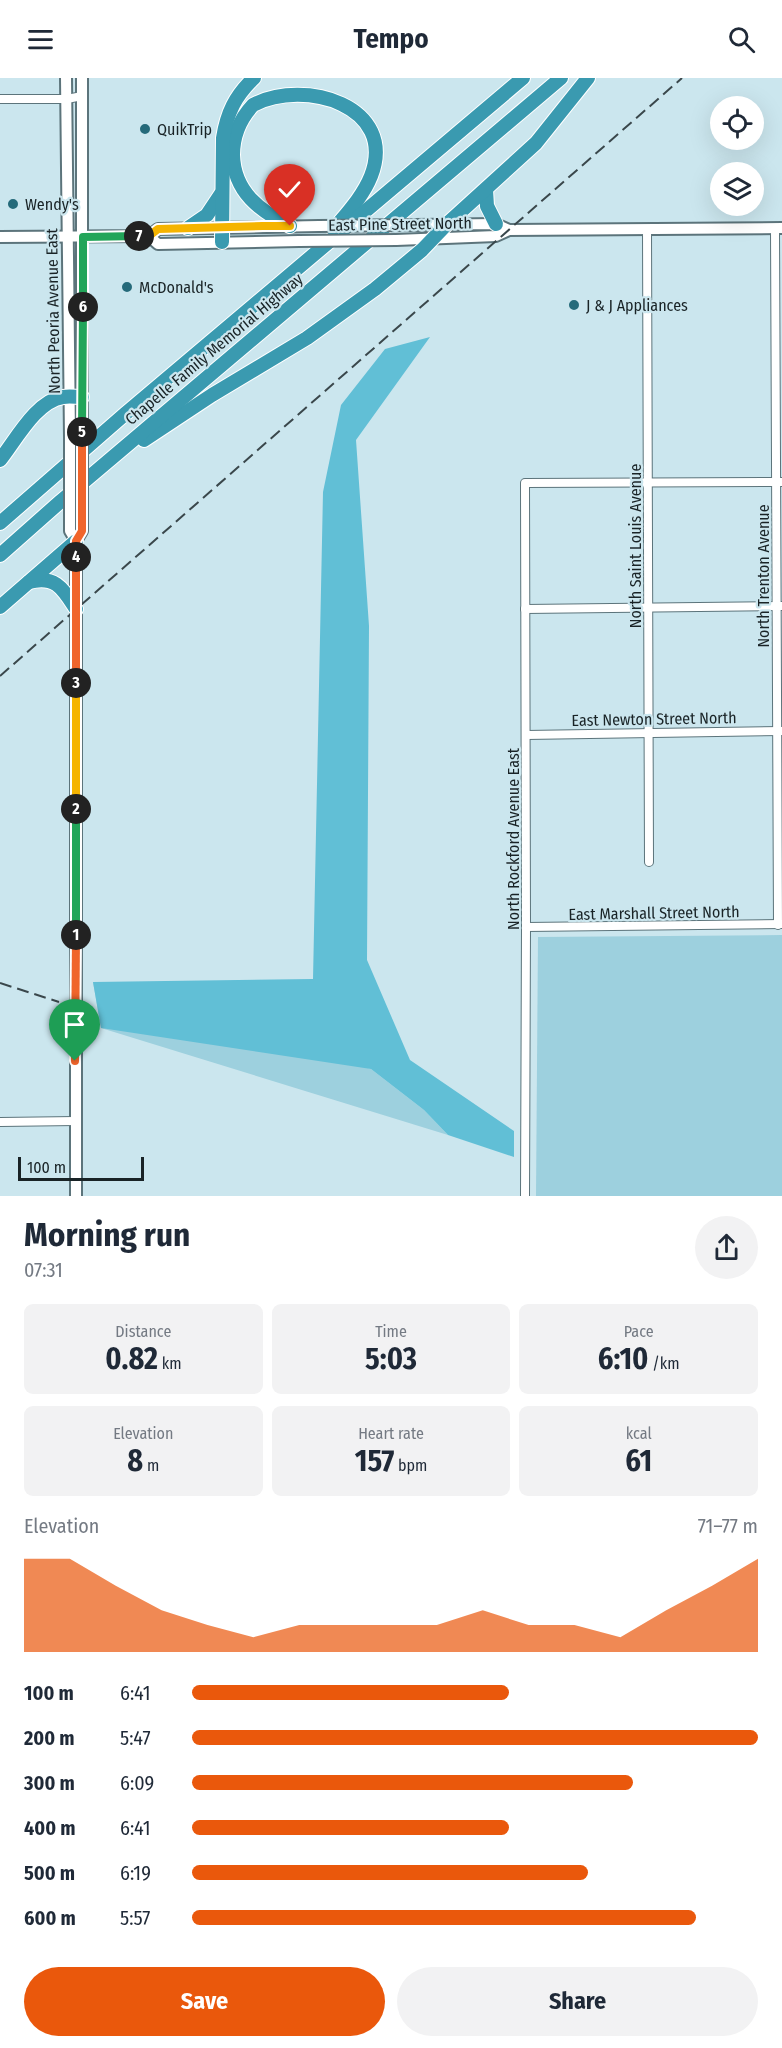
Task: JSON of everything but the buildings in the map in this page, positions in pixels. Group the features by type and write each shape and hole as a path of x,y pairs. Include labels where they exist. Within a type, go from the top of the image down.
{"highway":[{"path":"222,242 223,138 228,113 238,95 254,78"},
{"name":"Chapelle Family Memorial Highway","path":"0,523 134,406 523,78"},
{"name":"Chapelle Family Memorial Highway","path":"0,555 561,78"},
{"path":"89,477 212,395 339,318 433,240 447,224 536,143 588,78"},
{"path":"290,226 262,211 244,191 234,165 235,140 245,115 266,94 291,84 321,85 341,93 357,106 369,125 376,154 372,174 362,195 314,254"},
{"path":"486,190 487,206 502,227"},
{"path":"188,228 207,215 222,192"},
{"path":"0,460 38,410 48,402 62,397 76,397"},
{"path":"0,607 76,541"},
{"path":"29,582 40,579 55,583 63,589 76,609"}],"main road":[{"name":"North Peoria Avenue East","path":"66,78 67,237 76,397 82,426 82,531 76,541"},
{"name":"North Peoria Avenue East","path":"76,1196 76,541 70,531 70,437 76,397 83,237 82,78"},
{"name":"East Pine Street North","path":"0,237 149,236 158,229 222,227 447,224 648,230 778,228"},
{"name":"East Pine Street North","path":"149,236 158,244 433,240 496,236 502,227"}],"street":[{"path":"0,99 67,99 82,96"},
{"name":"North Trenton Avenue","path":"778,228 780,925"},
{"name":"North Saint Louis Avenue","path":"648,230 649,862"},
{"path":"648,481 779,482"},
{"name":"North Rockford Avenue East","path":"525,1196 525,483 648,481"},
{"path":"525,609 779,606"},
{"name":"East Newton Street North","path":"526,735 779,731"},
{"name":"East Marshall Street North","path":"526,927 780,925"},
{"path":"0,1122 76,1121"}],"shaded area":[{"path":"430,337 356,440 369,626 367,960 410,1060 514,1131 514,1157 448,1135 424,1110 371,1069 101,1028 93,982 313,979 323,492 341,405 385,349"},
{"path":"782,935 782,1196 536,1196 538,937"},
{"path":"93,982 371,1069 424,1110 448,1135 101,1028"}],"railway":[{"path":"0,676 682,78"},
{"path":"0,983 59,1002"}],"place":[{"name":"QuikTrip","path":"145,129"},
{"name":"Wendy's","path":"13,204"},
{"name":"McDonald's","path":"127,287"},
{"name":"J & J Appliances","path":"574,305"}],"route":[{"path":"75,1061 76,541 82,531 83,237 149,236 158,229 290,226"}]}
